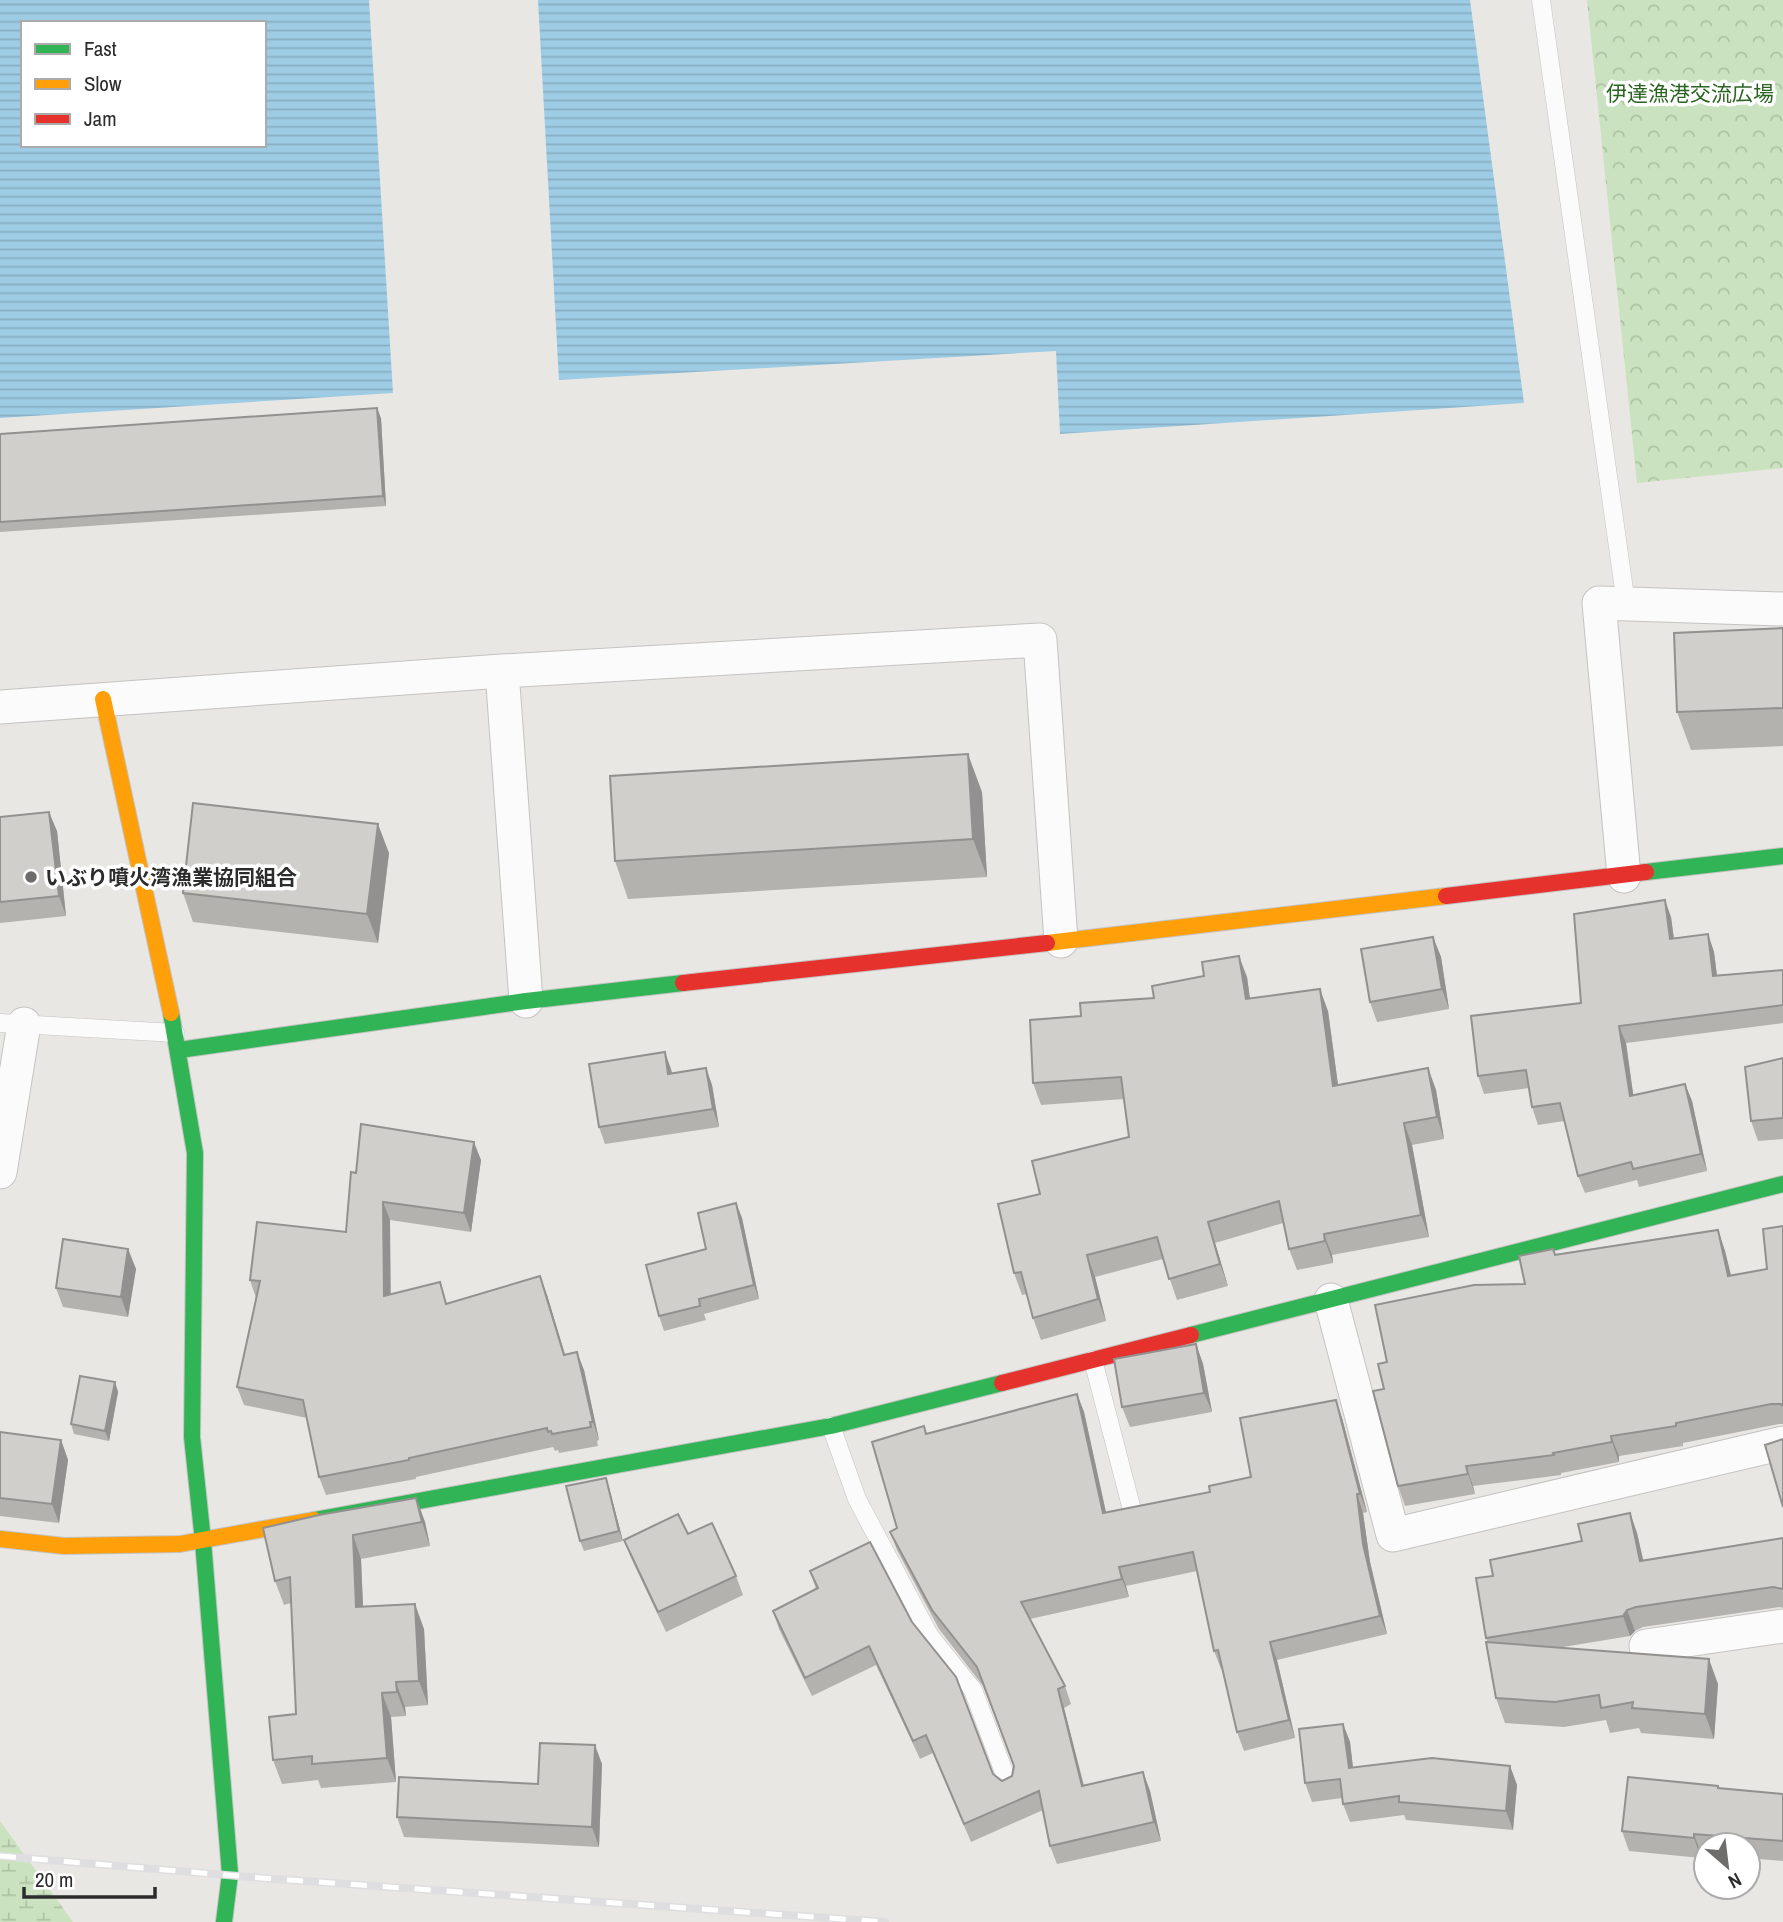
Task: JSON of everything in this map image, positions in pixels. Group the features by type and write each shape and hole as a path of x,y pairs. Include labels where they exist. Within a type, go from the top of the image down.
{"street":[{"path":"1624,876 1599,603 1783,609"},
{"path":"0,707 502,671 1040,640 1061,941"},
{"path":"502,671 526,1001"},
{"path":"103,699 177,1041 195,1153 192,1437 230,1874 224,1922"},
{"path":"177,1041 1783,856"},
{"path":"0,1172 12,1023"},
{"path":"0,1539 64,1546 180,1544 203,1541 831,1426 1783,1184"},
{"path":"1331,1300 1393,1535 1783,1443"},
{"path":"1646,1646 1783,1626"}],"lane":[{"path":"1541,0 1626,604"},
{"path":"12,1023 177,1041"},
{"path":"1093,1360 1131,1506"},
{"path":"831,1426 857,1499 916,1611 929,1635 973,1690 1010,1788"}],"green space":[{"name":"伊達漁港交流広場","path":"1587,0 1783,0 1783,468 1637,483"},
{"path":"0,1821 73,1922 0,1922"}],"water":[{"path":"0,0 369,0 393,393 0,418"},
{"path":"538,0 1470,0 1524,403 1060,434 1056,351 559,380"}],"building":[{"path":"377,408 383,496 0,522 0,434"},
{"path":"1783,628 1783,708 1677,712 1674,633"},
{"path":"968,754 973,839 615,861 610,776"},
{"path":"193,803 378,824 367,914 183,893"},
{"name":"いぶり噴火湾漁業協同組合","path":"49,812 59,896 0,902 0,817"},
{"path":"1665,900 1670,939 1708,934 1713,976 1783,970 1783,1005 1619,1026 1630,1096 1685,1084 1701,1154 1633,1169 1631,1162 1578,1176 1560,1103 1532,1107 1526,1070 1478,1076 1471,1016 1581,1003 1574,914"},
{"path":"1433,937 1442,989 1370,1002 1361,949"},
{"path":"1239,956 1246,999 1320,989 1333,1086 1428,1068 1437,1117 1404,1123 1421,1215 1324,1234 1325,1241 1289,1249 1279,1201 1208,1222 1220,1264 1169,1279 1157,1237 1087,1255 1098,1299 1033,1318 1021,1272 1014,1273 998,1204 1040,1194 1032,1161 1129,1137 1121,1077 1033,1083 1030,1020 1081,1016 1080,1003 1154,998 1152,986 1204,976 1202,962"},
{"path":"665,1052 668,1074 706,1068 713,1109 599,1127 589,1064"},
{"path":"1783,1058 1783,1118 1751,1121 1745,1067"},
{"path":"361,1124 474,1142 464,1213 383,1202 384,1296 440,1282 446,1304 540,1276 564,1355 577,1352 593,1422 590,1422 591,1427 552,1434 547,1428 409,1460 319,1477 303,1400 237,1387 260,1281 250,1280 257,1222 346,1232 351,1172 356,1173"},
{"path":"736,1203 754,1285 699,1299 700,1306 659,1316 646,1265 706,1249 698,1213"},
{"path":"1783,1226 1783,1406 1771,1404 1676,1423 1676,1426 1611,1436 1612,1442 1553,1453 1554,1455 1466,1466 1468,1474 1398,1486 1373,1391 1384,1389 1378,1364 1387,1362 1375,1305 1474,1285 1525,1284 1519,1256 1553,1249 1555,1255 1718,1230 1728,1276 1767,1269 1763,1229"},
{"path":"63,1239 128,1249 121,1297 56,1288"},
{"path":"1196,1344 1204,1393 1122,1407 1114,1359"},
{"path":"80,1376 115,1382 105,1431 71,1424"},
{"path":"1077,1394 1103,1513 1210,1492 1209,1486 1251,1477 1240,1418 1336,1400 1360,1494 1357,1494 1363,1544 1380,1616 1270,1642 1289,1720 1237,1732 1218,1650 1214,1651 1193,1552 1119,1567 1122,1579 1021,1602 1065,1686 1058,1689 1082,1786 1143,1772 1154,1822 1050,1846 1039,1791 964,1824 926,1735 913,1741 869,1646 805,1678 773,1611 818,1588 810,1571 870,1542 912,1622 956,1677 993,1774 1002,1781 1012,1776 1014,1766 977,1667 932,1610 890,1532 897,1528 872,1442 924,1426 926,1434"},
{"path":"0,1432 61,1440 52,1504 0,1498"},
{"path":"1783,1439 1783,1507 1765,1445"},
{"path":"606,1478 619,1531 580,1541 566,1486"},
{"path":"416,1498 422,1522 353,1535 356,1607 415,1604 419,1681 396,1682 397,1692 382,1693 387,1758 312,1764 312,1756 273,1760 269,1717 296,1714 290,1577 275,1581 263,1528"},
{"path":"1630,1513 1640,1561 1783,1538 1783,1589 1773,1587 1636,1607 1627,1610 1623,1616 1486,1638 1476,1578 1493,1576 1490,1560 1582,1541 1578,1524"},
{"path":"678,1514 688,1534 712,1523 736,1576 658,1612 624,1540"},
{"path":"1486,1642 1709,1659 1705,1714 1632,1708 1633,1702 1601,1708 1599,1695 1555,1702 1496,1698"},
{"path":"1343,1724 1349,1768 1432,1758 1510,1766 1506,1811 1399,1802 1399,1796 1343,1804 1340,1779 1305,1783 1299,1729"},
{"path":"540,1743 595,1745 592,1827 397,1817 399,1777 538,1784"},
{"path":"1628,1777 1783,1794 1783,1841 1762,1839 1762,1831 1692,1831 1692,1838 1622,1831"}],"railway":[{"path":"0,1856 262,1878 885,1922"}],"traffic: fast":[{"path":"1646,872 1783,856"},
{"path":"179,1050 526,1001 683,983"},
{"path":"171,1013 195,1153 192,1437 230,1874 224,1922"},
{"path":"1191,1335 1783,1184"},
{"path":"314,1520 831,1426 1002,1383"}],"traffic: slow":[{"path":"103,699 171,1013"},
{"path":"1047,943 1446,896"},
{"path":"0,1539 64,1546 180,1544 314,1520"}],"traffic: jam":[{"path":"1446,896 1646,872"},
{"path":"683,983 1047,943"},
{"path":"1002,1383 1191,1335"}],"place":[{"name":"いぶり噴火湾漁業協同組合","path":"31,877"}]}
